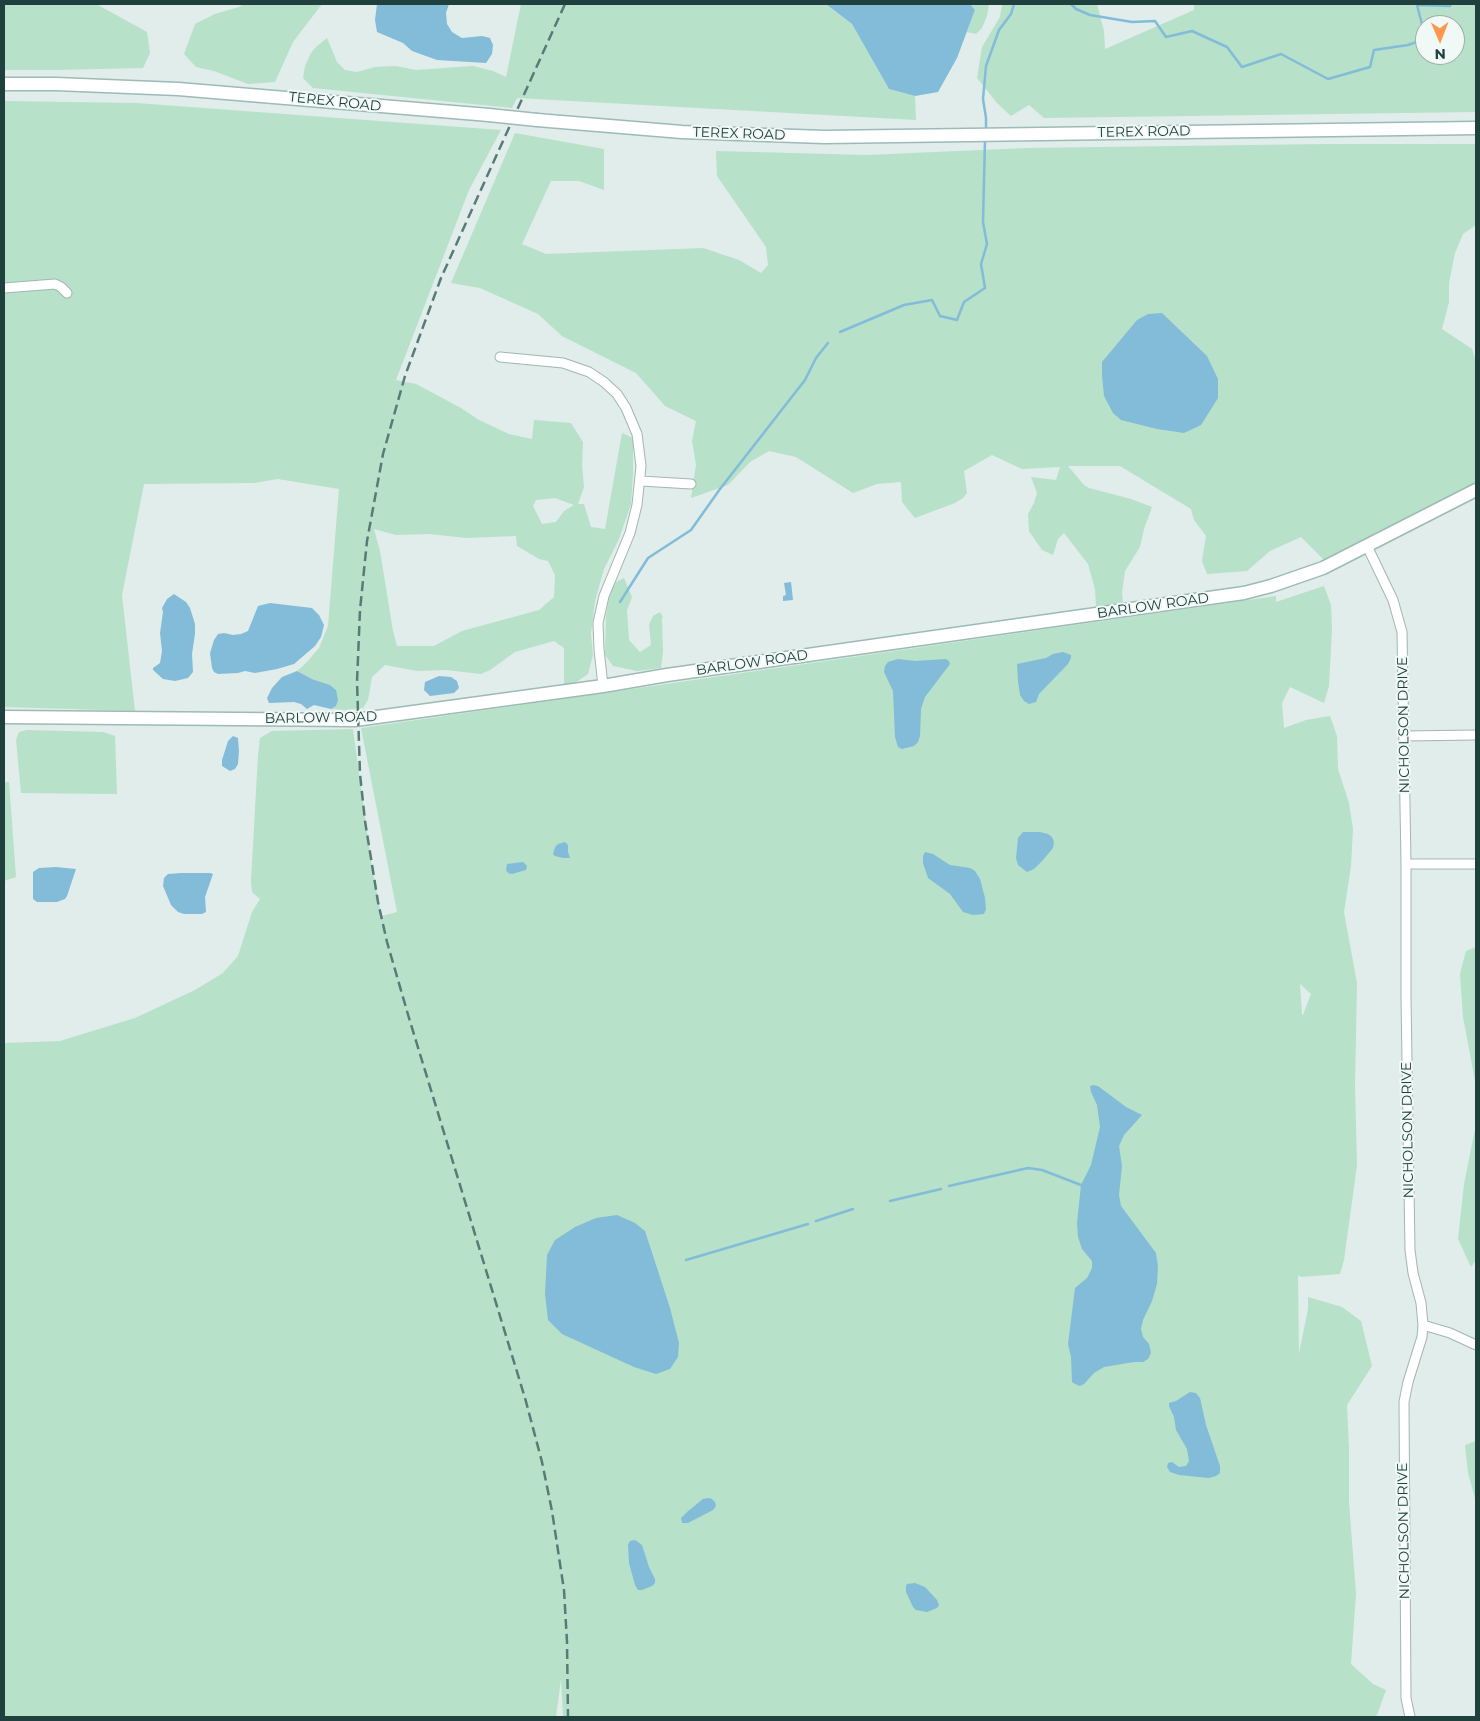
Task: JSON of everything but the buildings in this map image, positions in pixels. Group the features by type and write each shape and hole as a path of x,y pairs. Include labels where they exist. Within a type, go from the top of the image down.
{"street":[{"name":"TEREX ROAD","path":"4,84 66,84 178,89 682,132 764,136 1476,128"},
{"path":"4,288 54,284 61,287 67,293"},
{"path":"500,356 568,364 589,372 611,388 626,408 637,434 641,466 638,505 630,533 611,576 601,605 598,638 603,686"},
{"path":"641,481 692,484"},
{"name":"BARLOW ROAD","path":"4,717 355,720 1244,593 1306,575 1476,490"},
{"name":"NICHOLSON DRIVE","path":"1367,546 1393,600 1402,632 1410,1250 1413,1273 1422,1303 1423,1325 1422,1337 1404,1402 1406,1698 1410,1717"},
{"path":"1404,736 1476,735"},
{"path":"1406,864 1476,864"},
{"path":"1423,1325 1450,1333 1476,1345"}],"green space":[{"path":"4,4 96,4 147,32 150,53 143,68 4,70"},
{"path":"244,4 322,4 293,42 275,82 248,84 214,71 196,67 184,54 195,24 215,14"},
{"path":"521,4 826,4 852,24 889,89 915,96 916,120 517,98 512,108 313,88 303,78 305,66 311,53 327,38 337,62 345,70 357,72 375,67 396,66 416,70 473,66 493,71 506,77"},
{"path":"970,4 989,4 982,28 976,34 967,32 975,10"},
{"path":"1002,4 1097,4 1104,31 1105,49 1194,10 1194,4 1476,4 1476,112 1044,118 1029,105 1011,116 997,103 977,78 982,47 1000,17"},
{"path":"4,101 136,103 501,130 469,190 396,380 416,384 479,420 509,434 532,439 534,420 571,423 583,442 582,466 584,487 578,504 584,504 591,527 605,529 622,433 633,438 631,504 619,539 604,569 595,601 591,634 593,655 588,674 572,685 564,686 564,648 554,641 515,652 490,670 481,674 446,670 417,671 385,665 372,677 368,700 363,708 331,709 336,706 336,690 330,685 312,679 297,671 319,648 328,626 339,489 278,479 254,483 144,484 122,595 135,711 4,707","holes":["555,498 574,505 564,511 556,522 542,524 533,506 536,500","374,529 396,535 429,534 466,538 516,536 517,546 539,559 548,561 555,575 554,597 539,610 462,631 434,646 397,646 380,551"]},
{"path":"515,133 604,149 604,190 579,181 551,181 522,244 546,254 703,248 739,260 761,273 768,265 766,247 717,176 716,151 867,155 1026,148 1476,144 1476,225 1463,234 1455,253 1449,283 1449,302 1442,329 1472,349 1476,361 1476,483 1326,562 1301,537 1270,551 1247,571 1207,574 1202,561 1206,536 1194,520 1191,509 1120,466 1068,466 1084,485 1089,488 1131,499 1152,507 1140,547 1125,571 1122,593 1123,603 1096,607 1095,589 1088,564 1064,533 1058,539 1053,555 1042,550 1029,531 1028,514 1037,493 1031,477 1056,480 1060,467 1022,469 992,455 964,471 967,493 963,498 955,503 915,518 902,502 901,482 877,484 853,493 796,457 769,451 750,462 728,485 691,498 696,465 692,441 696,421 665,406 636,373 562,336 538,314 480,288 451,283"},
{"path":"624,578 632,597 627,610 629,640 640,652 651,645 649,625 653,616 660,612 663,617 661,668 637,671 613,666 605,655 606,615 610,591 616,582"},
{"path":"1324,586 1331,605 1332,628 1329,686 1324,703 1290,687 1282,703 1284,728 1306,720 1330,716 1337,736 1338,769 1349,803 1353,829 1351,866 1344,912 1357,983 1355,1085 1357,1165 1344,1260 1340,1274 1301,1277 1298,1275 1299,1353 1308,1309 1308,1297 1342,1307 1361,1321 1372,1366 1347,1405 1349,1502 1356,1594 1351,1664 1373,1684 1386,1690 1377,1715 1374,1717 563,1717 561,1679 556,1717 4,1717 4,1043 60,1041 135,1018 195,990 223,973 238,956 252,912 260,899 252,892 251,881 260,738 272,731 353,729 371,861 381,915 378,917 397,912 361,728 1276,596 1276,602","holes":["1300,984 1311,994 1303,1015 1302,1015"]},
{"path":"27,730 103,732 115,736 117,794 21,793 16,740 19,732"},
{"path":"4,782 9,782 16,877 4,881"},
{"path":"1476,947 1476,1086 1463,1017 1460,974 1466,951"},
{"path":"1476,1124 1476,1260 1471,1267 1458,1239 1464,1184"},
{"path":"1476,1441 1476,1502 1468,1473 1465,1445"}],"water":[{"path":"377,4 449,4 446,13 447,24 452,32 462,38 482,36 490,38 493,45 492,54 486,63 437,60 412,51 403,43 377,32 375,20"},
{"path":"826,4 970,4 975,10 957,58 938,92 915,96 889,89 852,24"},
{"path":"1162,313 1207,356 1218,379 1218,398 1201,425 1184,433 1157,429 1121,420 1113,413 1104,396 1102,362 1137,320 1148,314"},
{"path":"791,582 793,600 783,601 783,596 786,595 784,583"},
{"path":"174,594 186,602 195,624 192,654 193,672 188,678 175,681 163,679 153,670 160,663 162,651 160,633 162,608 167,599"},
{"path":"270,603 312,608 319,615 324,625 321,637 315,646 294,664 277,669 255,673 245,671 218,674 214,672 210,653 218,634 233,635 248,631 258,606"},
{"path":"1063,652 1071,655 1068,664 1039,694 1036,702 1029,704 1024,701 1020,695 1017,664 1046,658"},
{"path":"898,659 915,661 946,659 950,664 925,697 921,709 918,742 914,746 902,749 898,747 895,737 893,691 884,672 888,662"},
{"path":"297,671 312,679 330,685 336,690 338,700 336,706 331,709 314,705 307,709 301,704 294,702 269,703 267,698 272,688 282,677"},
{"path":"439,676 451,677 457,681 459,688 454,693 430,696 424,690 425,682"},
{"path":"233,736 238,738 238,764 235,769 230,771 222,766 222,760 228,741"},
{"path":"1023,832 1048,834 1054,842 1053,848 1043,860 1034,869 1027,872 1018,865 1016,858 1018,838"},
{"path":"565,842 568,845 570,858 555,856 553,854 555,847"},
{"path":"925,852 933,854 950,865 970,868 975,871 980,879 985,898 986,909 984,914 973,915 963,912 950,894 928,878 923,863"},
{"path":"523,862 527,866 526,870 512,874 506,870 507,864"},
{"path":"39,868 76,869 67,896 65,899 57,902 37,902 33,899 33,872"},
{"path":"168,874 213,874 205,897 206,912 202,914 184,914 178,912 171,905 163,886 164,878"},
{"path":"1090,1086 1098,1086 1126,1107 1142,1115 1124,1135 1119,1146 1122,1166 1119,1195 1121,1206 1156,1253 1158,1266 1157,1284 1141,1329 1143,1337 1149,1344 1151,1353 1148,1359 1143,1362 1104,1367 1094,1373 1080,1386 1072,1382 1071,1357 1068,1344 1075,1288 1087,1278 1092,1268 1092,1261 1082,1249 1078,1237 1077,1223 1081,1185 1091,1165 1100,1127 1097,1105"},
{"path":"617,1215 635,1223 645,1231 670,1308 679,1343 678,1357 670,1369 656,1374 634,1367 562,1334 548,1320 545,1294 547,1255 555,1240 575,1227 596,1218"},
{"path":"1190,1392 1196,1393 1200,1398 1206,1425 1220,1466 1220,1473 1209,1478 1179,1475 1170,1472 1167,1467 1168,1463 1172,1462 1179,1467 1186,1466 1189,1461 1187,1449 1176,1430 1169,1403"},
{"path":"708,1498 715,1502 716,1506 713,1510 688,1523 682,1523 681,1518 687,1512 703,1499"},
{"path":"635,1540 642,1545 655,1579 655,1583 652,1586 642,1590 638,1590 635,1585 629,1563 628,1545 630,1541"},
{"path":"915,1583 925,1587 937,1600 939,1605 937,1608 927,1612 916,1610 913,1607 906,1592 906,1586 907,1584"}],"waterway":[{"path":"986,130 983,99 986,66 999,30 1011,14 1014,4"},
{"path":"1071,4 1076,9 1090,15 1132,22 1155,21 1166,37 1192,31 1227,47 1242,67 1281,54 1328,79 1370,67 1374,50 1415,43"},
{"path":"1420,15 1417,5 1450,6 1451,4"},
{"path":"840,332 904,305 932,300 940,316 957,320 964,302 985,288 981,264 987,244 983,222 985,140"},
{"path":"620,602 648,558 691,530 720,489 805,380 816,358 828,343"},
{"path":"949,1186 1028,1168 1042,1170 1081,1185"},
{"path":"890,1201 941,1189"},
{"path":"816,1221 853,1209"},
{"path":"686,1260 808,1224"}],"railway":[{"path":"565,4 441,278 405,376 383,454 367,541 360,610 357,682 360,774 365,821 378,902 387,942 525,1398 542,1462 552,1511 564,1590 568,1717"}]}
